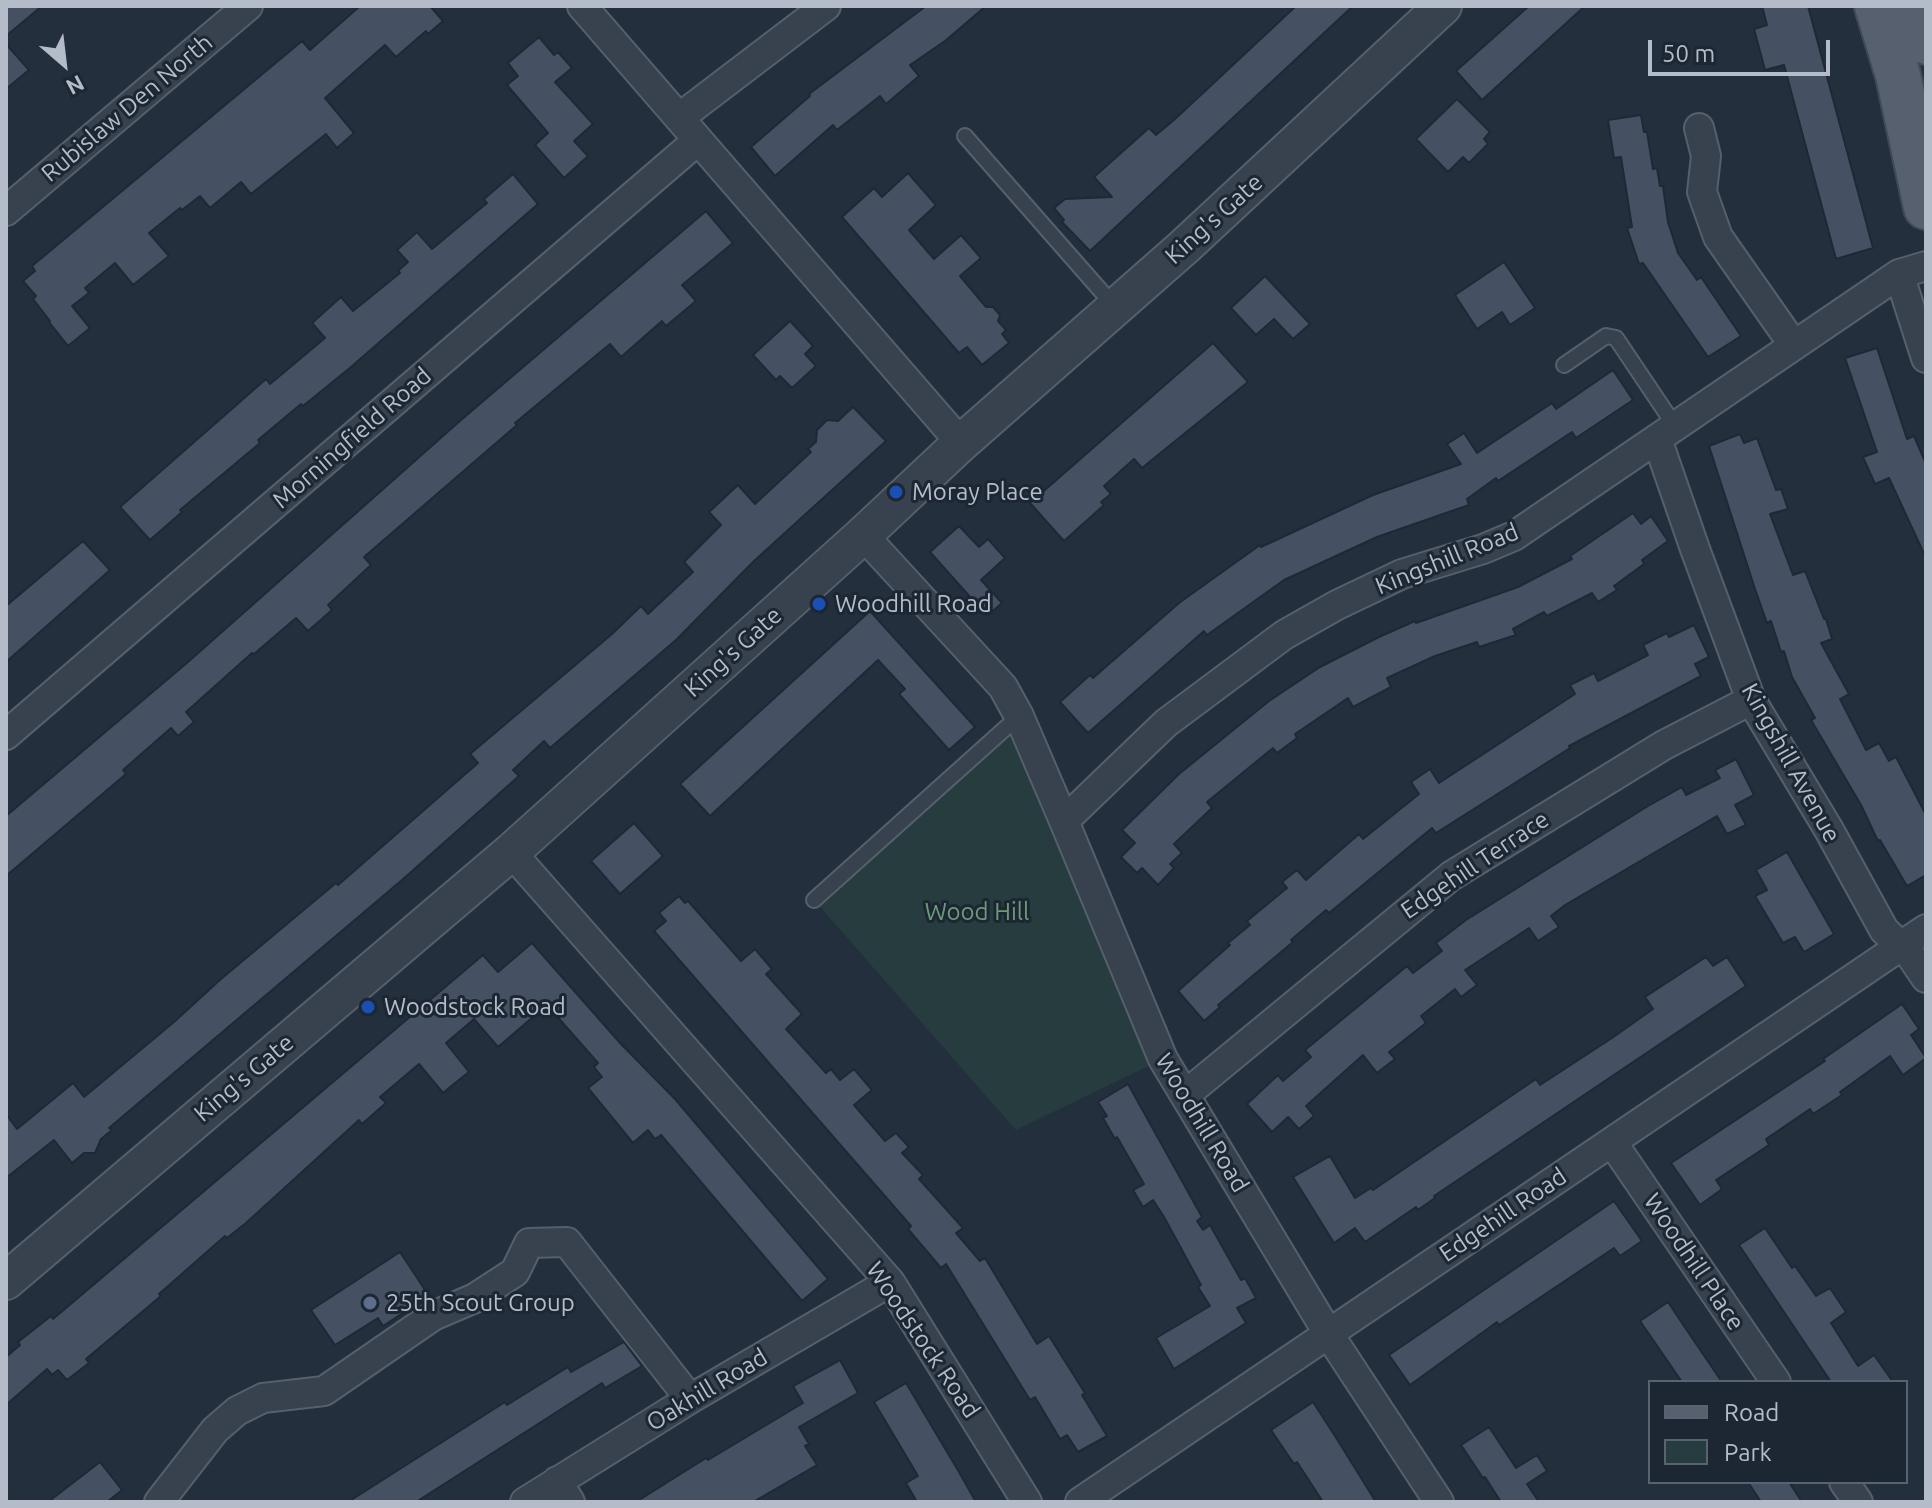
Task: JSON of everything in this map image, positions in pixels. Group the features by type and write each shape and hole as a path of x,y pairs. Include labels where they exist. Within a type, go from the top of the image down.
{"main road":[{"path":"1877,6 1898,75 1926,207"},
{"path":"1917,6 1926,42"}],"street":[{"name":"Rubislaw Den North","path":"6,211 248,6"},
{"path":"582,6 961,443"},
{"path":"679,118 826,6"},
{"name":"King's Gate","path":"6,1281 511,852 961,443 1116,308 1443,6"},
{"path":"1699,128 1706,156 1702,192 1718,237 1793,344"},
{"name":"Morningfield Road","path":"6,735 697,141"},
{"name":"Kingshill Road","path":"1064,821 1166,723 1284,635 1402,574 1514,536 1899,274 1926,266"},
{"path":"1899,274 1926,358"},
{"name":"Kingshill Avenue","path":"1666,433 1695,549 1751,700 1884,930 1902,946 1926,978"},
{"name":"Woodhill Road","path":"863,535 1003,687 1019,716 1163,1059 1328,1333 1439,1502"},
{"name":"Edgehill Terrace","path":"1185,1095 1451,876 1664,745 1751,700"},
{"name":"Woodstock Road","path":"511,852 890,1282 1027,1502"},
{"name":"Edgehill Road","path":"1080,1502 1926,929"},
{"name":"Woodhill Place","path":"1612,1142 1775,1380"},
{"path":"159,1502 215,1430 237,1411 263,1398 324,1391 433,1316 475,1298 515,1272 529,1243 567,1242 690,1399"},
{"name":"Oakhill Road","path":"525,1502 563,1492 690,1399 890,1282"},
{"path":"1845,1484 1858,1502"}],"lane":[{"path":"965,136 1116,308"},
{"path":"1564,365 1606,336 1616,338 1666,433"},
{"path":"814,900 1019,716"}],"green space":[{"name":"Wood Hill","path":"1019,716 1163,1059 1016,1130 814,900"}],"building":[{"path":"6,6 42,6 6,36"},
{"path":"360,6 430,6 443,21 396,57 385,45 325,98 354,133 337,148 326,134 251,194 241,182 210,208 200,196 149,233 169,256 133,285 115,263 85,288 89,293 72,306 90,328 68,346 23,281 35,271 32,266 302,41 310,50"},
{"path":"926,6 986,6 945,41 910,65 919,76 886,104 880,96 837,130 833,125 775,176 751,147 809,94"},
{"path":"1296,6 1353,6 1090,251 1062,222 1064,220 1054,208 1065,199 1112,197 1094,177 1149,128 1156,135 1174,120"},
{"path":"1529,6 1585,6 1482,100 1456,71"},
{"path":"1762,6 1808,6 1873,248 1836,259 1784,65 1765,70 1754,29 1767,25"},
{"path":"539,37 554,55 558,52 572,68 555,82 593,124 574,141 588,156 564,178 535,145 548,133 507,85 518,76 508,63"},
{"path":"6,44 29,70 6,89"},
{"path":"1457,99 1490,132 1484,139 1488,144 1469,163 1463,157 1448,172 1416,139"},
{"path":"1641,115 1653,169 1657,168 1660,186 1663,186 1668,222 1678,253 1697,280 1701,277 1741,336 1708,357 1643,263 1639,264 1627,228 1632,227 1621,157 1614,158 1608,120"},
{"path":"908,173 936,205 909,230 934,259 961,235 981,258 960,276 986,307 993,307 1000,315 998,321 1006,330 1002,334 1009,343 982,365 967,347 959,353 842,217 874,188 882,197"},
{"path":"513,174 538,204 351,367 258,440 260,443 180,510 182,512 150,540 120,507 266,379 270,384 325,338 312,323 341,297 353,311 400,273 398,271 408,262 397,250 417,232 432,249 487,203 484,199"},
{"path":"706,211 733,243 682,285 696,301 666,326 662,321 621,357 610,344 515,423 517,425 364,557 371,565 328,605 332,610 308,631 296,618 252,653 186,712 194,722 178,736 171,728 123,770 126,774 6,876 6,816 188,662 461,420"},
{"path":"1504,262 1535,308 1510,325 1502,312 1477,329 1455,295"},
{"path":"1265,276 1310,324 1293,339 1274,319 1256,335 1231,308"},
{"path":"790,321 813,346 805,354 816,366 792,388 780,376 776,380 753,355"},
{"path":"1213,343 1248,382 1142,468 1134,459 1104,486 1111,494 1101,502 1104,505 1064,541 1030,503"},
{"path":"1877,348 1907,439 1914,436 1926,464 1926,558 1889,478 1875,484 1863,457 1877,452 1845,358"},
{"path":"1613,370 1633,400 1576,438 1572,432 1498,481 1496,478 1467,499 1469,505 1377,537 1284,580 1207,635 1204,631 1088,733 1060,702 1090,675 1093,678 1179,603 1260,545 1373,495 1461,464 1447,444 1464,433 1477,453 1552,403 1556,409"},
{"path":"853,407 886,441 754,561 676,640 550,748 544,741 513,770 519,776 402,880 109,1128 112,1130 101,1139 95,1153 84,1153 72,1163 54,1140 6,1178 6,1114 17,1129 73,1083 84,1097 174,1022 478,763 470,754 641,606 648,614 693,572 684,562 721,525 709,512 738,485 755,504 811,452 808,449 816,442 817,430 827,420 838,421"},
{"path":"1740,434 1744,443 1757,438 1776,490 1781,489 1788,509 1770,514 1793,575 1805,571 1826,619 1832,639 1821,643 1849,694 1840,699 1866,750 1879,743 1889,761 1896,757 1926,815 1926,875 1907,886 1878,841 1861,805 1811,720 1815,718 1792,677 1771,621 1767,623 1709,446"},
{"path":"1633,513 1641,524 1651,516 1668,541 1614,586 1617,590 1598,602 1592,593 1547,616 1544,612 1513,629 1516,635 1479,647 1477,642 1435,656 1387,678 1391,687 1353,707 1348,698 1295,734 1297,738 1277,753 1273,748 1207,802 1212,808 1174,844 1182,853 1170,864 1174,868 1158,885 1142,868 1137,873 1121,857 1135,843 1122,830 1179,774 1269,701 1320,667 1379,637 1415,621 1518,587 1572,559 1570,556"},
{"path":"959,526 979,547 988,539 1005,558 981,580 1002,603 987,616 930,552"},
{"path":"83,541 110,570 6,662 6,606"},
{"path":"870,611 975,727 949,750 899,694 905,689 878,660 710,816 680,784"},
{"path":"1694,625 1709,657 1695,664 1701,676 1569,746 1436,833 1432,828 1329,913 1326,910 1218,1005 1220,1007 1204,1021 1178,991 1250,925 1247,921 1287,888 1282,882 1297,870 1306,880 1359,834 1363,839 1419,794 1411,782 1430,769 1439,783 1575,694 1570,685 1594,673 1598,681 1648,655 1643,645 1667,633 1669,637"},
{"path":"1736,759 1754,795 1735,805 1746,825 1727,834 1717,816 1565,905 1551,916 1559,927 1538,941 1529,928 1465,970 1477,985 1461,997 1455,989 1421,1016 1426,1023 1389,1052 1395,1059 1377,1073 1363,1055 1306,1106 1314,1116 1299,1129 1288,1117 1272,1132 1247,1104 1278,1075 1283,1081 1311,1057 1305,1050 1407,966 1413,973 1442,951 1436,943 1466,920 1648,806 1682,787 1686,795 1720,778 1715,770"},
{"path":"634,823 663,856 620,894 591,861"},
{"path":"1787,852 1834,934 1804,952 1795,937 1783,943 1755,896 1767,890 1756,870"},
{"path":"679,896 685,903 688,901 741,961 755,949 772,969 766,974 802,1014 786,1029 826,1073 831,1069 840,1080 854,1069 872,1090 854,1105 885,1141 896,1133 909,1147 902,1153 923,1175 919,1179 963,1228 956,1233 980,1261 985,1258 1037,1344 1049,1336 1085,1393 1082,1395 1107,1436 1078,1452 1067,1435 1060,1439 1035,1397 1030,1400 946,1264 941,1268 908,1229 911,1226 654,931 666,921 659,913"},
{"path":"532,943 621,1044 675,1099 828,1279 802,1301 661,1135 655,1139 648,1130 633,1143 588,1088 602,1077 594,1067 598,1063 547,1005 498,1047 474,1019 446,1043 469,1072 443,1093 419,1064 380,1097 386,1103 362,1124 359,1120 246,1223 227,1238 225,1236 159,1294 161,1296 86,1359 89,1363 67,1380 58,1370 52,1375 47,1369 6,1405 6,1357 20,1345 18,1342 51,1316 53,1319 483,955 498,972"},
{"path":"1706,957 1713,966 1727,957 1746,986 1434,1196 1418,1210 1416,1207 1365,1242 1355,1228 1334,1243 1293,1177 1330,1156 1355,1198 1371,1188 1373,1190 1536,1079 1540,1085 1612,1038 1653,1009 1645,997"},
{"path":"1902,1004 1919,1029 1911,1035 1926,1058 1903,1075 1890,1056 1840,1092 1842,1095 1813,1114 1810,1109 1766,1139 1769,1145 1716,1180 1722,1189 1700,1205 1671,1163 1825,1061 1823,1059"},
{"path":"1128,1084 1202,1217 1197,1221 1203,1230 1210,1225 1241,1280 1245,1278 1256,1298 1237,1308 1246,1323 1174,1369 1156,1338 1210,1306 1153,1200 1143,1207 1133,1190 1144,1184 1103,1118 1107,1116 1098,1102"},
{"path":"1614,1201 1642,1241 1620,1256 1614,1248 1499,1325 1497,1322 1410,1385 1389,1355"},
{"path":"1765,1228 1816,1296 1830,1288 1846,1312 1831,1323 1858,1366 1874,1355 1892,1380 1830,1380 1739,1245"},
{"name":"25th Scout Group","path":"400,1252 429,1296 383,1326 378,1318 335,1345 311,1310"},
{"path":"1668,1302 1721,1380 1681,1380 1640,1321"},
{"path":"624,1342 642,1366 605,1388 602,1383 416,1502 348,1502 505,1402 507,1405 568,1367 571,1372"},
{"path":"840,1360 858,1393 799,1427 809,1444 805,1446 817,1465 753,1502 636,1502 803,1403 793,1386"},
{"path":"906,1383 976,1502 917,1502 906,1483 918,1476 874,1402"},
{"path":"1313,1402 1376,1502 1323,1502 1271,1430"},
{"path":"1489,1427 1516,1468 1537,1455 1547,1471 1527,1484 1539,1502 1501,1502 1461,1445"},
{"path":"100,1462 122,1490 107,1502 48,1502"},
{"path":"1749,1484 1790,1484 1802,1502 1761,1502"}],"place":[{"name":"Moray Place","path":"896,492"},
{"name":"Woodhill Road","path":"819,604"},
{"name":"Woodstock Road","path":"368,1007"},
{"name":"25th Scout Group","path":"370,1303"}]}
